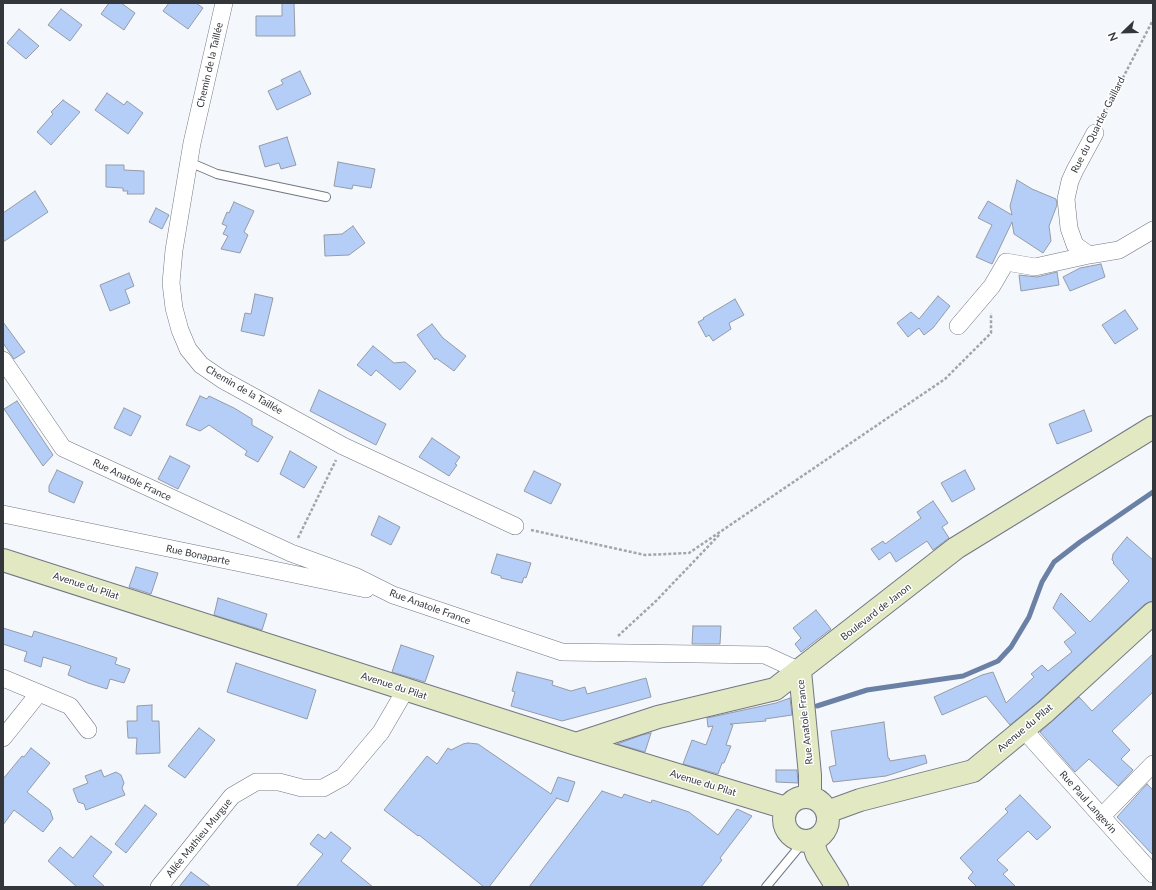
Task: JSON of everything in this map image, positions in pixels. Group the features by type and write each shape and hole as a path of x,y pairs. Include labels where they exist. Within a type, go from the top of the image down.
{"main road":[{"name":"Boulevard de Janon","path":"576,744 658,717 775,689 956,548 1153,427"},
{"name":"Avenue du Pilat","path":"3,560 576,744 786,808"},
{"name":"Avenue du Pilat","path":"828,812 860,800 973,771 1024,730 1099,664 1153,613"},
{"name":"Rue Anatole France","path":"800,671 810,775 810,796"},
{"path":"803,796 810,796 821,802 828,812 827,826 819,837 808,840 797,839 786,829 784,815 786,808 790,802 796,799 803,796"},
{"path":"808,840 837,887"}],"street":[{"name":"Chemin de la Taillée","path":"224,3 192,143 174,250 171,283 174,308 180,330 188,349 200,365 224,380 343,446 515,526"},
{"name":"Rue du Quartier Gaillard","path":"1090,255 1076,245 1069,228 1066,199 1074,170 1095,133"},
{"path":"958,326 992,286 1006,262 1035,267 1119,250 1153,230"},
{"name":"Rue Anatole France","path":"3,360 63,448 291,553 357,577 393,595 562,652 765,655 800,671"},
{"name":"Rue Bonaparte","path":"3,514 393,595"},
{"path":"3,678 70,706 88,730"},
{"name":"Allée Mathieu Murgue","path":"159,887 232,796 256,782 279,782 302,788 323,788 342,777 381,732 406,690"},
{"path":"3,738 39,693"},
{"name":"Rue Paul Langevin","path":"1024,730 1153,874"},
{"path":"1102,816 1153,764"}],"lane":[{"path":"189,162 217,174 326,198"},
{"path":"766,887 808,840"}],"path":[{"name":"Rue du Quartier Gaillard","path":"1095,133 1153,20"},
{"path":"515,526 645,555 689,553 945,379 991,334 992,286"},
{"path":"291,553 343,446"},
{"path":"599,653 656,601 724,530"}],"building":[{"path":"109,3 121,3 135,13 124,30 101,14"},
{"path":"169,3 196,3 203,8 188,29 163,11"},
{"path":"282,3 294,3 295,36 256,36 256,16 282,16"},
{"path":"61,9 82,25 70,41 48,25"},
{"path":"19,29 39,46 26,59 7,43"},
{"path":"300,71 311,94 277,110 268,91 283,84 281,80"},
{"path":"107,93 124,105 127,101 143,113 128,134 95,110"},
{"path":"63,100 80,112 51,145 37,132 53,114 51,112"},
{"path":"287,137 296,165 281,169 279,163 265,167 259,146"},
{"path":"338,162 375,169 371,188 353,185 352,189 334,186"},
{"path":"106,165 124,165 124,170 144,171 144,194 127,194 128,191 123,191 123,188 106,187"},
{"path":"1017,180 1032,189 1056,199 1057,205 1049,226 1051,241 1043,253 1014,234 1012,222 992,264 976,257 992,225 978,218 988,201 1012,215 1010,206"},
{"path":"35,191 48,212 3,242 3,213"},
{"path":"234,202 254,211 244,232 248,235 240,253 221,249 228,236 223,234 227,226 222,224 227,212 229,213"},
{"path":"156,208 169,215 162,229 149,222"},
{"path":"353,226 365,243 349,255 325,256 324,235 342,234"},
{"path":"1101,264 1105,277 1070,291 1063,277 1080,268"},
{"path":"1057,272 1059,285 1021,291 1019,275 1037,277"},
{"path":"129,273 134,286 125,290 130,303 110,311 100,285"},
{"path":"255,294 273,298 264,336 241,331 245,313 251,314"},
{"path":"938,296 950,306 933,328 924,335 919,328 908,337 897,323 911,312 919,319"},
{"path":"735,299 744,315 729,323 731,329 713,341 709,335 706,337 698,322"},
{"path":"1125,310 1138,329 1115,344 1102,325"},
{"path":"3,322 25,352 14,359 3,343"},
{"path":"432,324 443,338 466,356 454,371 436,358 435,360 417,335"},
{"path":"373,346 394,363 405,362 416,371 400,390 376,370 371,376 357,365"},
{"path":"319,390 386,424 376,445 310,411"},
{"path":"200,396 207,399 209,396 234,408 252,419 252,425 273,437 258,462 245,455 247,451 209,425 200,431 186,425"},
{"path":"17,401 53,455 43,466 4,409"},
{"path":"124,408 141,416 131,436 114,428"},
{"path":"1084,410 1092,431 1057,444 1049,424"},
{"path":"432,438 460,457 455,464 457,465 449,476 419,457"},
{"path":"290,451 317,467 304,488 280,474"},
{"path":"170,456 190,466 178,489 158,479"},
{"path":"57,470 83,482 74,503 49,492 49,486"},
{"path":"965,470 975,489 952,502 941,483"},
{"path":"534,471 561,484 551,504 524,491"},
{"path":"933,501 948,523 942,527 949,538 933,550 927,541 896,562 890,552 879,560 871,549 883,541 885,544 921,518 917,512"},
{"path":"379,516 400,527 391,545 371,535"},
{"path":"1127,537 1153,560 1153,601 1145,604 1038,702 1010,725 986,696 942,715 934,697 982,675 993,672 1006,703 1034,677 1031,674 1042,665 1048,671 1072,652 1064,642 1076,633 1053,608 1061,593 1090,622 1129,581 1112,560 1113,554"},
{"path":"497,554 531,563 526,578 524,577 522,583 501,578 501,576 491,573"},
{"path":"136,567 158,573 151,594 129,587"},
{"path":"218,598 267,614 262,630 214,615"},
{"path":"816,610 831,629 801,652 795,644 801,638 793,628"},
{"path":"693,626 721,626 720,644 692,644"},
{"path":"3,628 32,637 34,631 78,645 117,658 115,664 130,669 124,683 110,679 107,689 88,683 68,675 71,666 43,657 41,667 24,661 27,652 3,644"},
{"path":"401,645 434,656 425,682 392,672"},
{"path":"1153,654 1153,692 1112,731 1130,750 1121,759 1133,770 1118,786 1089,759 1075,772 1040,732 1079,697 1092,711"},
{"path":"236,663 316,690 307,719 227,692"},
{"path":"517,672 553,681 552,685 571,691 585,687 587,694 646,678 651,697 562,721 511,706 515,692 512,691"},
{"path":"790,698 792,715 765,719 766,721 730,724 733,725 726,745 731,746 718,774 683,764 692,740 706,745 713,726 708,727 707,718 776,703"},
{"path":"152,705 152,721 159,721 160,753 136,754 137,738 128,738 127,721 137,721 137,706"},
{"path":"884,722 888,758 890,761 925,755 927,763 886,776 833,782 829,767 836,765 831,731"},
{"path":"199,728 215,740 185,778 168,766"},
{"path":"651,733 645,752 617,744 642,735"},
{"path":"468,743 478,744 551,794 558,777 575,782 568,802 557,798 489,887 484,887 419,835 418,836 384,810 427,756 437,764 448,748 451,750"},
{"path":"31,748 50,763 27,792 50,810 53,819 43,832 14,810 3,825 3,779 22,756 24,757"},
{"path":"101,770 104,777 116,772 121,775 124,783 122,788 125,795 86,810 84,804 78,802 73,789 88,783 85,776"},
{"path":"776,770 797,770 798,783 776,782"},
{"path":"1147,784 1153,790 1153,855 1117,817"},
{"path":"602,791 622,798 624,794 651,803 652,800 689,812 718,835 737,809 752,816 720,858 722,860 701,887 529,887"},
{"path":"1020,795 1051,827 1037,840 1028,831 997,860 1008,870 1003,874 1016,887 977,887 968,878 973,872 960,858 1008,812 1005,809"},
{"path":"145,805 157,814 126,853 115,844"},
{"path":"331,832 351,848 341,861 373,887 296,887 323,854 310,844 318,834 325,839"},
{"path":"91,836 112,852 93,876 105,887 77,887 48,861 60,847 73,858"},
{"path":"191,872 211,887 179,887"}],"waterway":[{"path":"817,706 867,690 963,676 998,661 1011,647 1029,617 1042,582 1054,562 1080,542 1153,492"}]}
